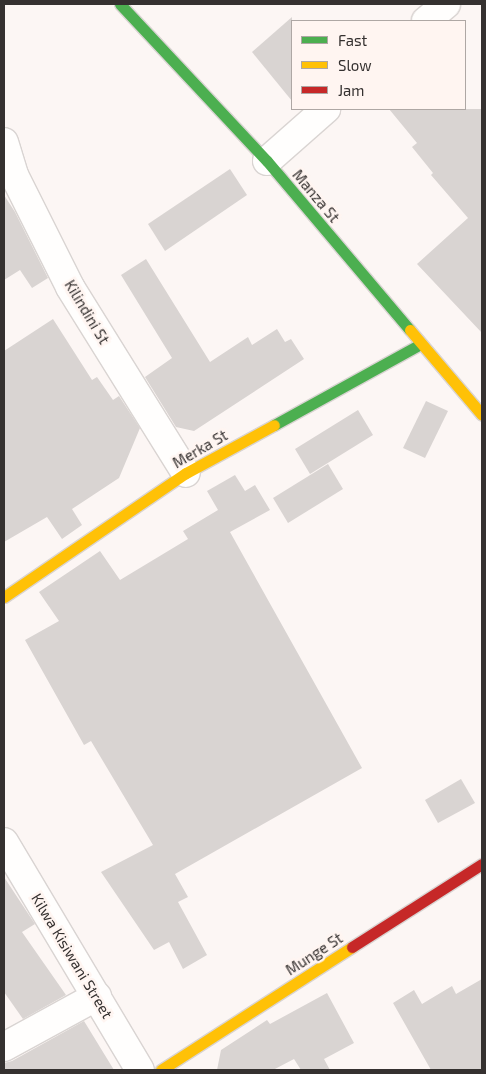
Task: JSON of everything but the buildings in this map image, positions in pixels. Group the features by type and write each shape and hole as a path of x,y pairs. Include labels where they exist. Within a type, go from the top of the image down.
{"street":[{"name":"Manza St","path":"120,4 266,161 482,415"},
{"path":"427,20 446,4"},
{"path":"266,161 325,110"},
{"name":"Kilindini St","path":"4,142 14,175 70,287 186,473"},
{"name":"Merka St","path":"4,597 186,473 421,344"},
{"name":"Kilwa Kisiwani Street","path":"4,842 140,1070"},
{"name":"Munge St","path":"161,1070 482,864"},
{"path":"4,1047 97,996"}],"traffic: fast":[{"path":"120,4 267,161 410,330"},
{"path":"274,425 421,344"}],"traffic: slow":[{"path":"410,330 482,415"},
{"path":"4,597 186,473 274,425"},
{"path":"161,1070 352,947"}],"traffic: jam":[{"path":"352,947 482,864"}]}
